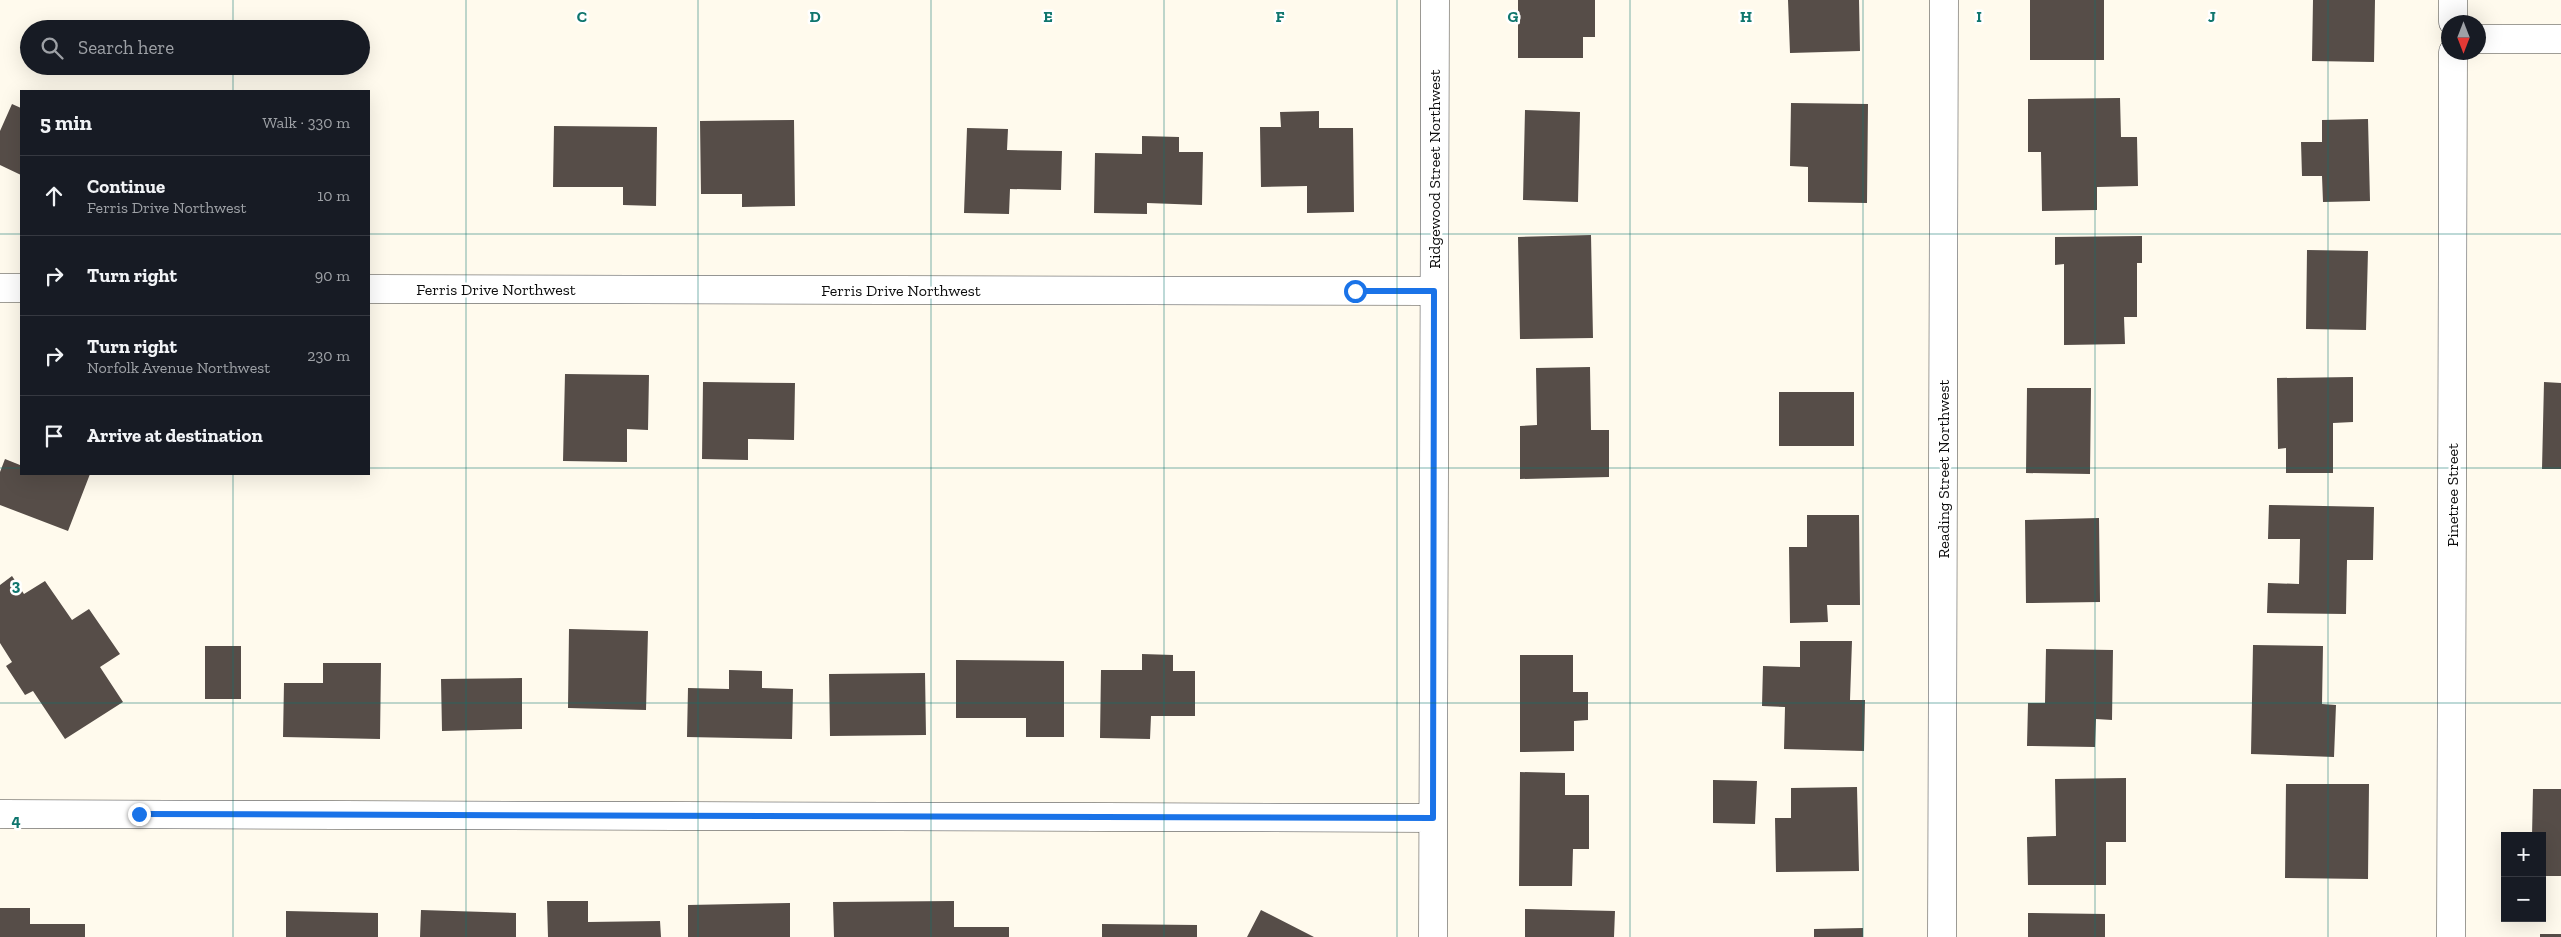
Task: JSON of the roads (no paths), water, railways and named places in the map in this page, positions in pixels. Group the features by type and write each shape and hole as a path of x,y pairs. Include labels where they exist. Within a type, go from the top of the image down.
{"street":[{"name":"Ridgewood Street Northwest","path":"1433,937 1435,0"},
{"name":"Reading Street Northwest","path":"1942,937 1944,0"},
{"path":"2453,0 2453,15"},
{"path":"2486,39 2561,39"},
{"name":"Pinetree Street","path":"2451,937 2453,60"},
{"path":"0,288 20,288"},
{"name":"Ferris Drive Northwest","path":"370,289 1434,291"},
{"path":"0,814 1433,818"}]}
